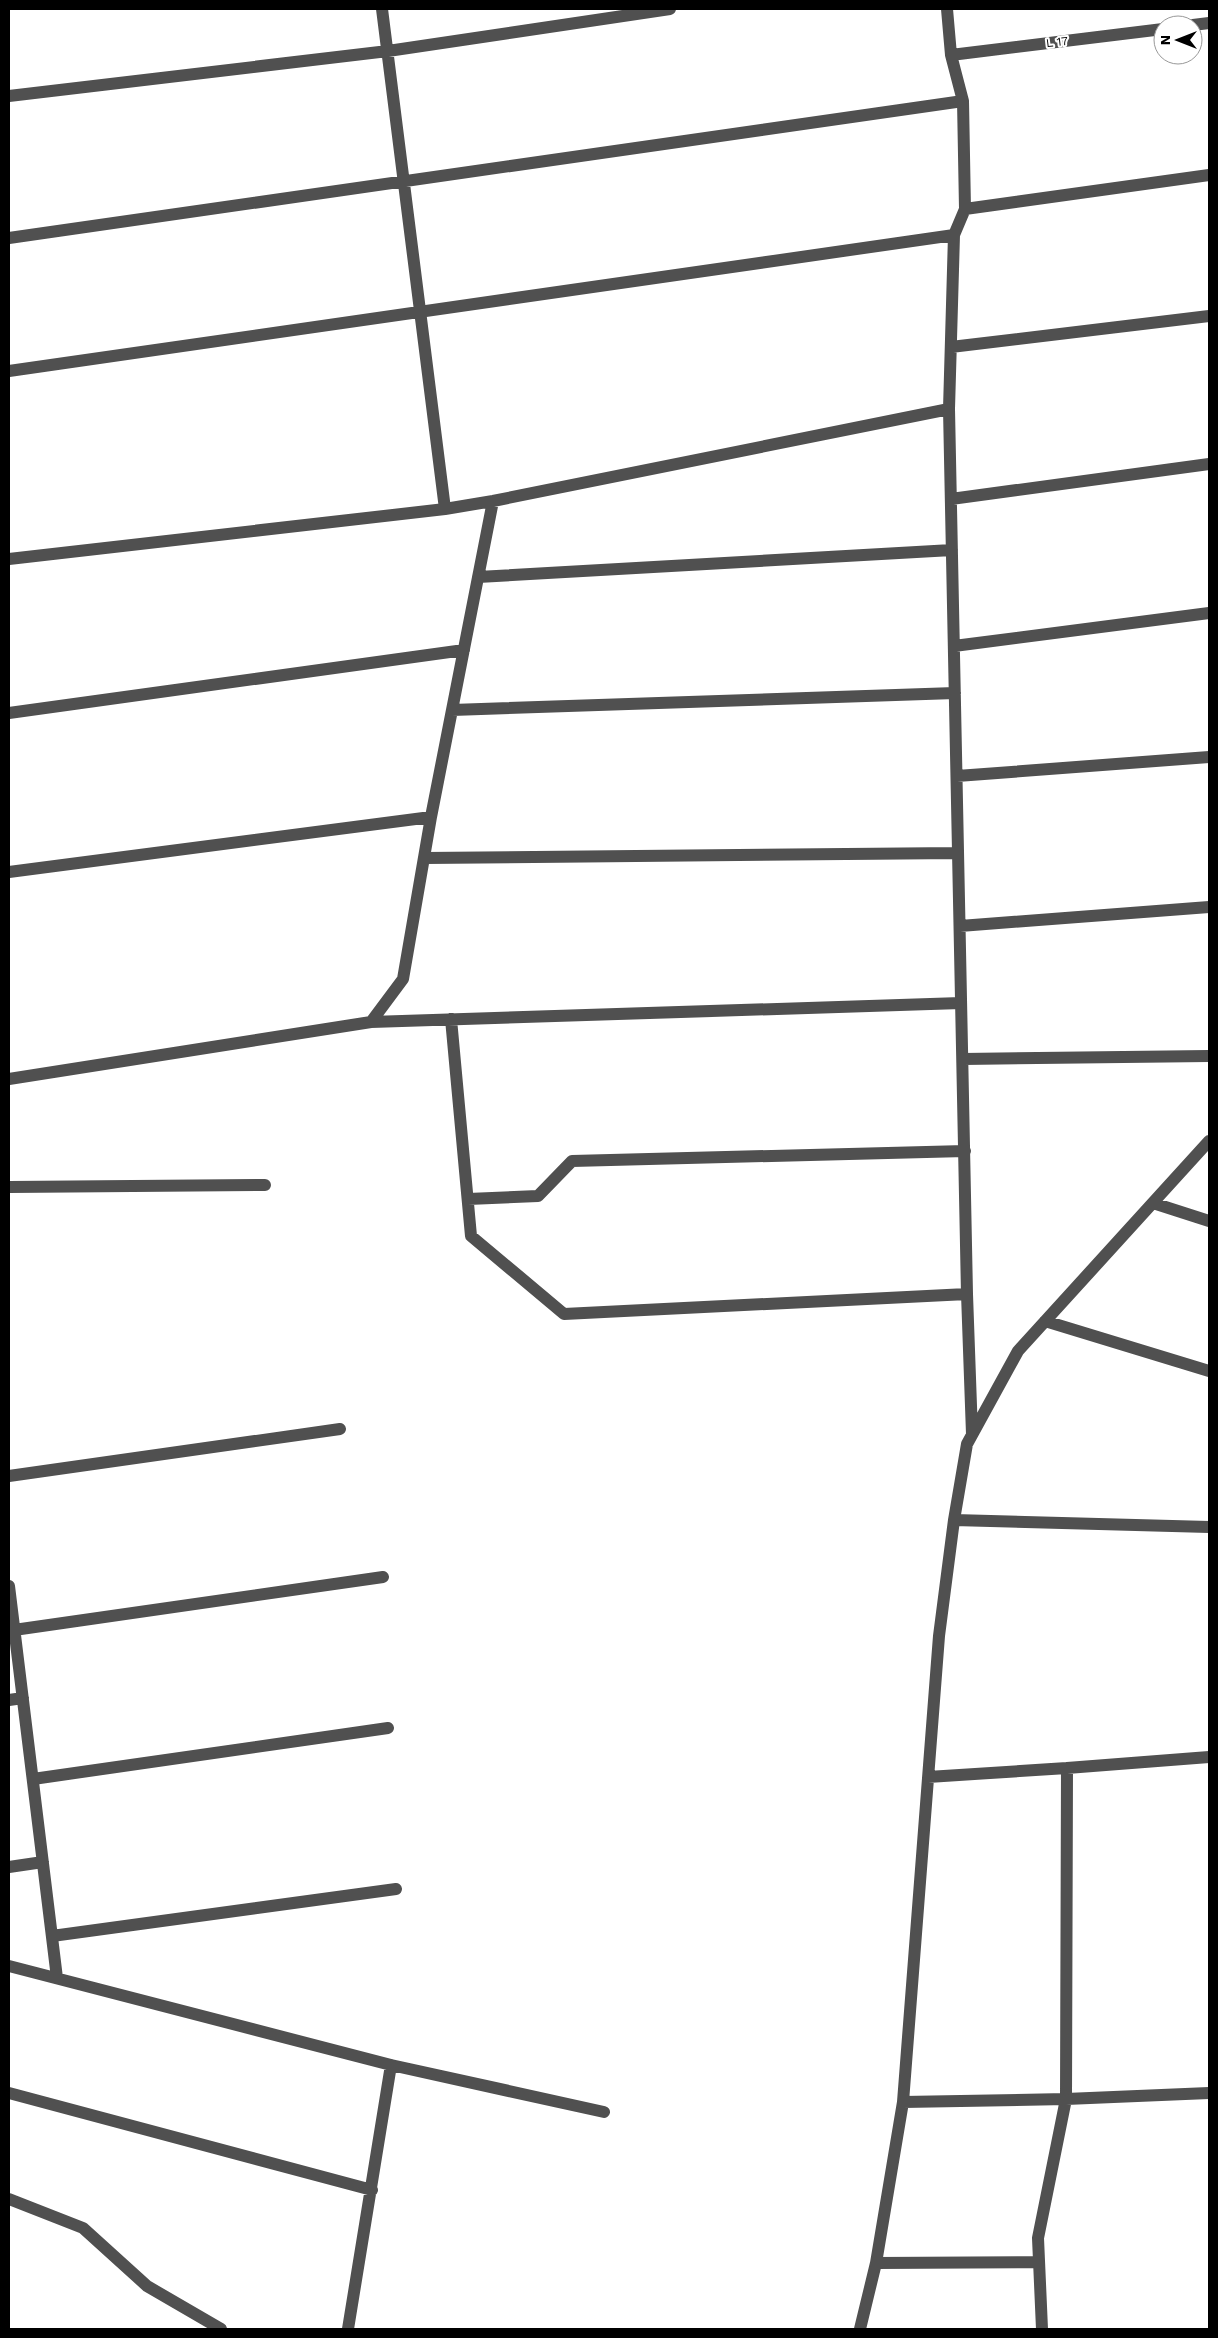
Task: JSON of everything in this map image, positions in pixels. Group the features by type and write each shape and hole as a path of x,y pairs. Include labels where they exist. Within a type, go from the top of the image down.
{"street":[{"path":"382,9 445,509"},
{"path":"9,96 388,51 670,9"},
{"path":"947,9 951,55 963,101 965,209 954,235 950,409 967,1294 972,1434"},
{"name":"L 17","path":"951,55 1153,30"},
{"path":"9,238 963,101"},
{"path":"965,209 1209,175"},
{"path":"9,371 421,310 954,235"},
{"path":"951,347 1209,316"},
{"path":"9,559 445,509 950,409"},
{"path":"951,499 1209,464"},
{"path":"371,1022 403,979 424,858 493,501"},
{"path":"478,577 952,550"},
{"path":"954,646 1209,613"},
{"path":"9,713 464,650"},
{"path":"452,710 955,693"},
{"path":"957,776 1209,757"},
{"path":"9,872 432,817"},
{"path":"424,858 958,853"},
{"path":"960,926 1209,907"},
{"path":"9,1079 371,1022 961,1003"},
{"path":"452,1019 472,1236 564,1314 967,1294"},
{"path":"963,1059 1209,1056"},
{"path":"860,2329 876,2263 903,2102 940,1636 954,1520 967,1444 1018,1351 1209,1141"},
{"path":"468,1199 538,1196 572,1162 964,1150"},
{"path":"9,1187 265,1185"},
{"path":"1153,1203 1209,1221"},
{"path":"1045,1320 1209,1371"},
{"path":"9,1476 340,1429"},
{"path":"954,1520 1209,1527"},
{"path":"14,1630 383,1577"},
{"path":"9,1586 57,1978"},
{"path":"9,1700 23,1698"},
{"path":"33,1779 388,1728"},
{"path":"928,1777 1209,1757"},
{"path":"1042,2329 1038,2238 1066,2099 1067,1768"},
{"path":"9,1867 43,1862"},
{"path":"52,1936 396,1890"},
{"path":"9,1966 391,2065 604,2112"},
{"path":"348,2329 391,2065"},
{"path":"9,2094 372,2190"},
{"path":"903,2102 1209,2094"},
{"path":"9,2199 83,2228 147,2286 221,2329"},
{"path":"876,2263 1039,2262"}]}
